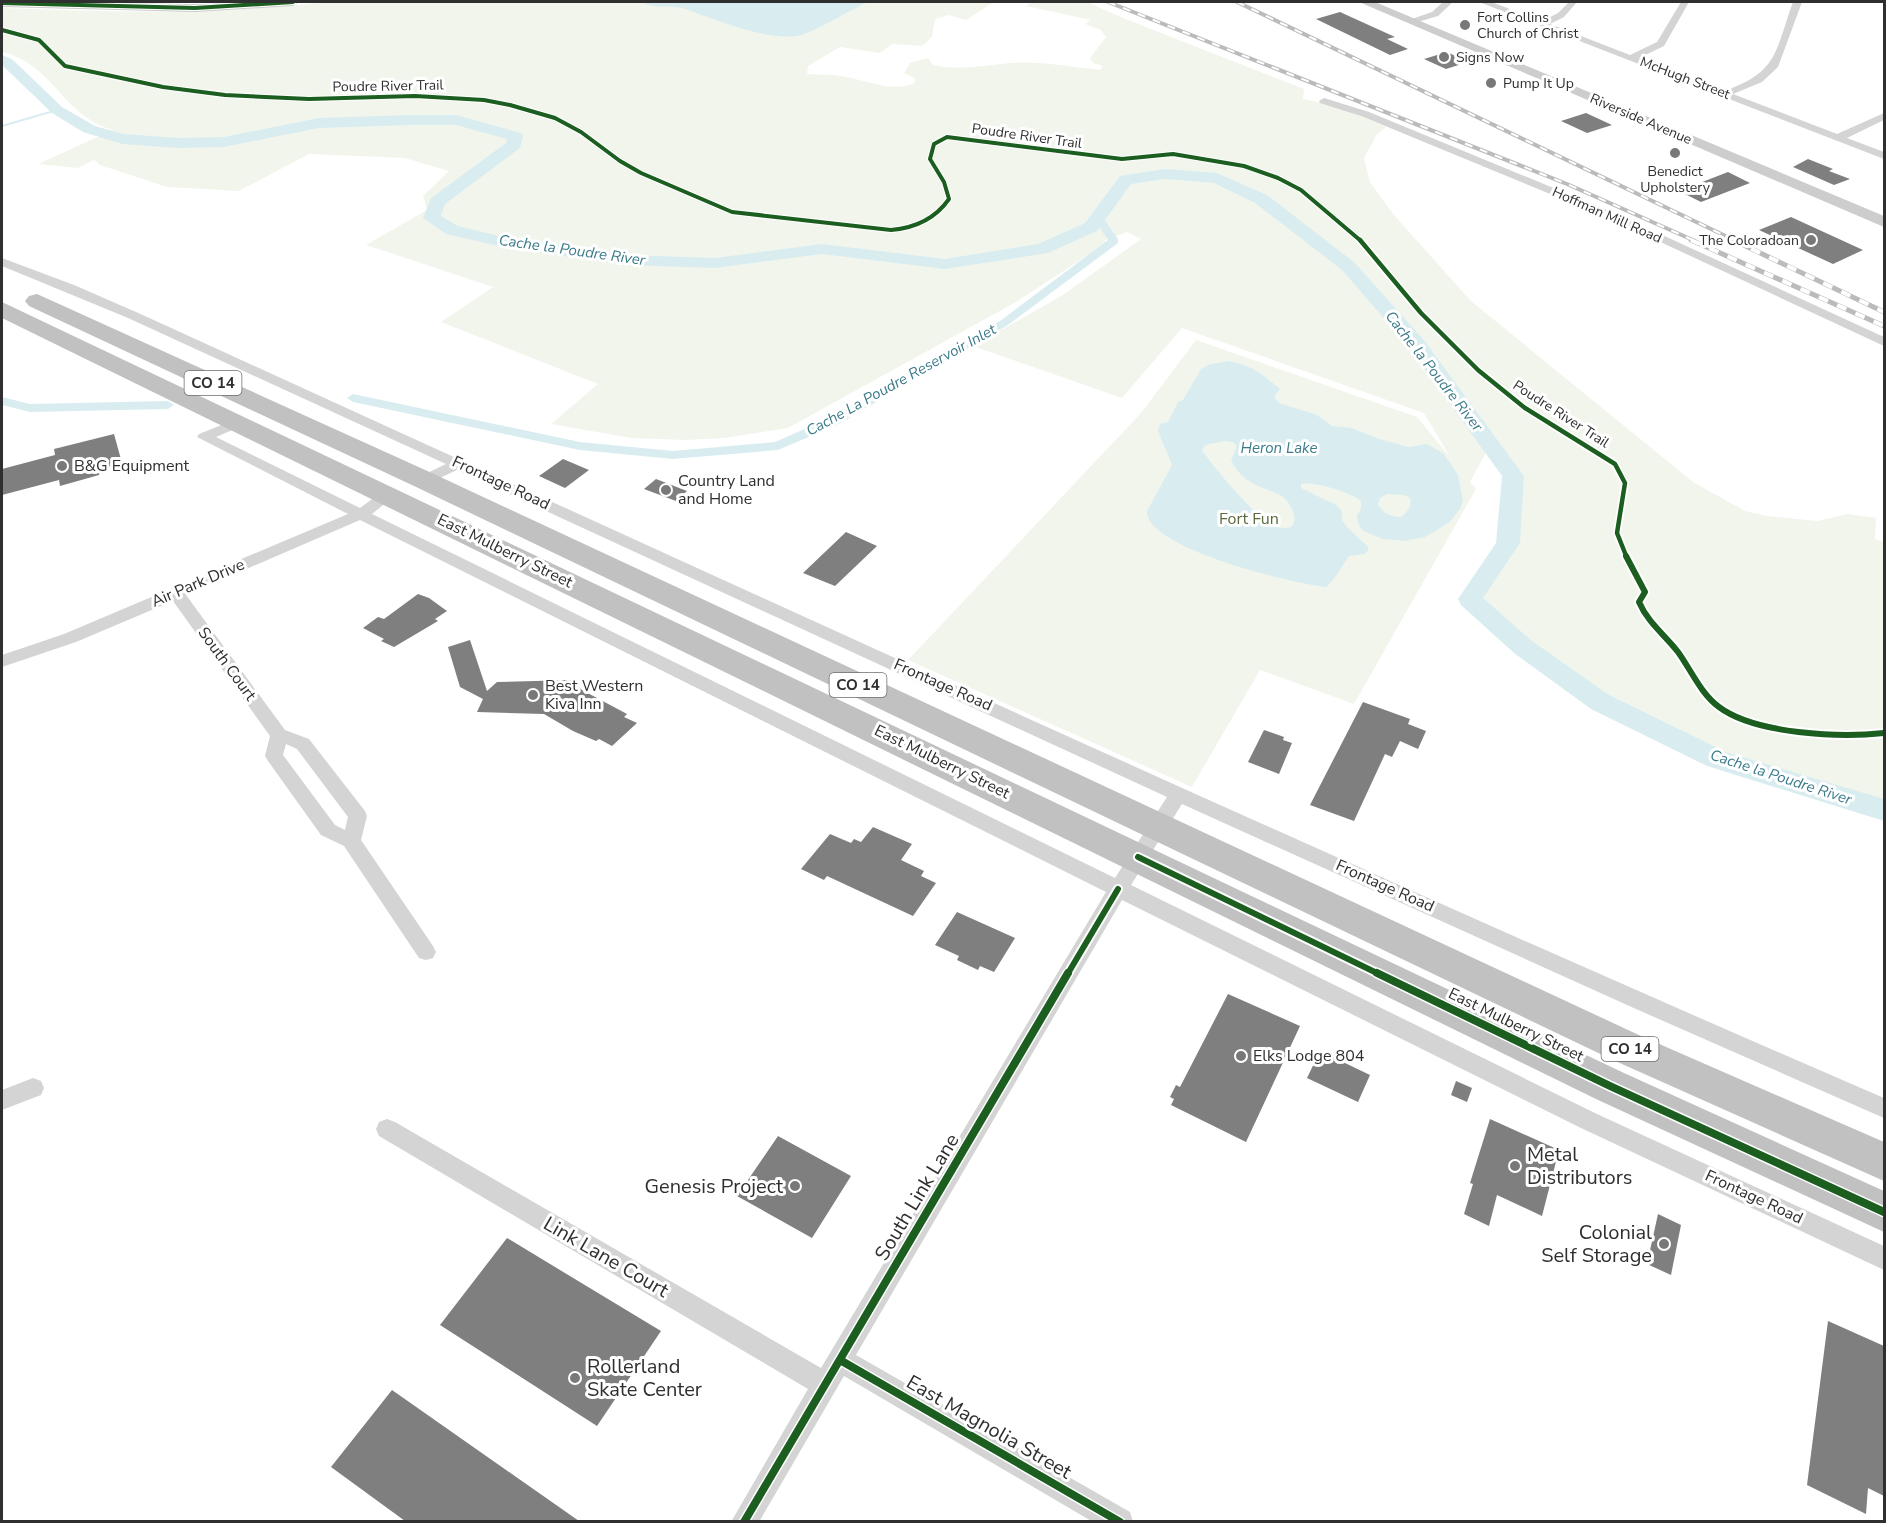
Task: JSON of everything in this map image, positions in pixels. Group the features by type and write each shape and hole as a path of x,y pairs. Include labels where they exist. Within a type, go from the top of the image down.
{"highway":[{"name":"East Mulberry Street","path":"2,287 94,326 559,544 1148,842 1620,1091 1884,1212"},
{"name":"East Mulberry Street","path":"2,309 388,494 1148,842 1627,1048 1884,1162"},
{"path":"150,354 231,400 368,467 374,472 388,494 413,492 482,520 559,544"},
{"path":"1553,1057 1687,1107 1884,1189"}],"main road":[{"path":"2,3 195,8 293,2"},
{"name":"Riverside Avenue","path":"1365,2 1884,222"}],"street":[{"path":"1411,21 1435,14 1448,2"},
{"name":"McHugh Street","path":"1484,2 1884,156"},
{"path":"1498,7 1512,2"},
{"path":"1543,24 1561,15 1573,2"},
{"path":"1631,58 1661,44 1685,2"},
{"path":"1725,94 1751,83 1775,65 1798,2"},
{"name":"Hoffman Mill Road","path":"1324,101 1365,114 1615,217 1884,342"},
{"path":"1838,138 1884,116"},
{"name":"Frontage Road","path":"2,262 132,315 1178,794 1643,1004 1884,1108"},
{"name":"Frontage Road","path":"239,422 204,436 1589,1121 1875,1254"},
{"path":"424,480 458,464"},
{"name":"Air Park Drive","path":"2,660 70,638 360,514 388,494"},
{"name":"South Court","path":"176,592 279,735 303,744 358,816 351,841"},
{"path":"279,735 274,756 328,830 351,841 426,952"},
{"name":"South Link Lane","path":"744,1521 1118,889 1178,794"},
{"path":"2,1100 33,1088"},
{"name":"Link Lane Court","path":"387,1129 826,1385"},
{"name":"East Magnolia Street","path":"840,1360 1120,1521"}],"green space":[{"name":"Fort Fun","path":"326,2 994,2 966,20 949,15 935,19 932,37 922,46 892,44 880,53 840,47 808,66 807,74 841,76 896,87 913,84 916,79 904,73 910,63 928,58 933,65 953,68 1023,63 1100,70 1103,66 1093,63 1090,58 1106,37 1101,30 1085,24 1091,20 1026,6 1032,2 1087,2 1304,89 1303,99 1336,106 1386,127 1377,134 1364,158 1370,182 1393,214 1471,301 1693,482 1745,511 1767,516 1817,521 1848,514 1876,518 1875,539 1884,542 1884,810 1717,759 1600,702 1523,647 1470,599 1508,543 1513,476 1490,445 1470,482 1476,489 1354,704 1260,670 1192,787 908,660 1141,413 1196,340 1417,417 1450,457 1424,413 1182,328 1122,398 973,346 1063,295 1141,239 1127,232 1105,240 1105,244 1016,302 788,428 724,438 686,440 631,438 551,424 598,384 441,322 493,287 366,245 427,210 423,196 449,171 405,158 309,154 239,191 167,187 100,165 94,160 78,168 38,164 113,130 82,114 35,68 2,52 2,8 204,11"}],"water":[{"path":"641,2 867,2 803,35 784,36 740,28 680,8 653,6"},
{"name":"Heron Lake","path":"1228,361 1250,367 1280,389 1274,397 1279,403 1317,415 1332,426 1352,428 1379,439 1409,447 1427,444 1436,449 1444,454 1458,475 1463,501 1460,509 1450,522 1425,537 1404,541 1383,539 1363,531 1358,523 1357,516 1361,508 1361,501 1341,491 1301,484 1301,488 1336,505 1342,511 1342,520 1347,527 1368,547 1368,551 1364,554 1349,556 1326,587 1284,579 1224,562 1194,551 1170,538 1153,525 1147,511 1172,465 1158,431 1160,424 1168,422 1178,402 1183,400 1201,369 1208,365","holes":["1225,441 1233,442 1237,446 1231,461 1241,474 1251,482 1280,495 1289,503 1294,516 1294,523 1291,527 1277,527 1262,519 1202,450 1205,445","1387,494 1404,495 1410,498 1409,509 1401,517 1388,514 1378,504 1380,498"]}],"building":[{"path":"1340,12 1395,37 1387,39 1408,49 1390,55 1316,19"},
{"name":"Signs Now","path":"1447,52 1468,62 1446,69 1424,59"},
{"path":"1586,113 1612,125 1587,133 1561,121"},
{"path":"1808,159 1833,169 1829,171 1850,179 1834,185 1793,167"},
{"path":"1728,172 1750,183 1701,202 1679,191"},
{"name":"The Coloradoan","path":"1791,217 1863,250 1833,264 1759,230"},
{"name":"B&G Equipment","path":"114,434 122,463 100,469 99,475 60,486 59,480 2,495 2,469 55,455 54,449"},
{"path":"563,459 589,470 565,488 539,476"},
{"name":"Country Land and Home","path":"656,479 687,491 676,501 644,489"},
{"path":"846,532 877,546 835,586 803,573"},
{"path":"418,594 429,598 447,611 435,619 438,621 394,647 363,628 378,617 384,619"},
{"name":"Best Western Kiva Inn","path":"470,640 487,691 497,682 571,680 582,690 627,714 624,717 637,723 612,746 599,739 596,741 573,731 544,714 477,712 483,699 460,687 448,647"},
{"path":"1363,702 1410,719 1408,724 1426,731 1418,749 1400,741 1392,757 1385,754 1354,821 1310,805"},
{"path":"1264,730 1284,737 1283,740 1292,743 1279,774 1248,762"},
{"path":"873,827 912,844 901,860 924,871 921,876 936,883 913,916 827,876 824,880 801,869 830,834 851,843 854,839 861,842"},
{"path":"957,912 1015,938 994,972 980,966 978,970 957,960 959,956 935,945"},
{"name":"Elks Lodge 804","path":"1228,994 1300,1026 1246,1142 1171,1105 1174,1099 1170,1097 1176,1085 1180,1087"},
{"path":"1320,1051 1370,1075 1358,1102 1307,1078"},
{"path":"1456,1081 1472,1088 1467,1102 1451,1095"},
{"name":"Metal Distributors","path":"1490,1119 1559,1150 1542,1216 1497,1195 1489,1226 1464,1214 1473,1184 1470,1183"},
{"name":"Genesis Project","path":"778,1136 851,1176 812,1238 737,1196"},
{"name":"Colonial Self Storage","path":"1658,1214 1681,1225 1671,1275 1647,1264"},
{"name":"Rollerland Skate Center","path":"507,1238 661,1331 597,1426 440,1325"},
{"path":"1828,1321 1884,1346 1884,1496 1868,1488 1866,1514 1807,1485"},
{"path":"392,1390 579,1521 405,1521 331,1467"}],"waterway":[{"name":"Cache la Poudre River","path":"2,59 57,110 89,129 122,139 179,143 224,142 319,123 410,120 456,120 515,136 514,145 437,202 432,218 452,230 503,242 626,260 715,263 822,249 945,264 1042,249 1091,227 1126,180 1165,174 1217,178 1261,199 1348,266 1416,343 1513,476 1508,543 1470,599 1523,647 1600,702 1717,759 1884,810"},
{"path":"2,126 57,110"},
{"name":"Cache La Poudre Reservoir Inlet","path":"353,398 580,446 673,455 778,446 832,422 1004,323 1114,241 1098,218"},
{"name":"Cache La Poudre Reservoir Inlet","path":"2,401 30,408 168,405"}],"railway":[{"path":"1108,2 1567,184 1695,241"},
{"path":"1237,2 1736,241"},
{"path":"1691,240 1884,326"},
{"path":"1733,240 1884,312"}],"cycle path":[{"path":"2,3 195,8 293,2"},
{"name":"Poudre River Trail","path":"2,30 39,40 65,66 163,87 225,95 309,99 415,96 484,100 510,105 555,118 581,132 620,161 641,173 732,212 891,230 908,228 924,222 938,212 949,199 944,182 930,159 934,144 947,137 1122,159 1173,154 1244,166 1278,178 1301,190 1360,240 1421,313 1478,370 1525,408 1615,464 1622,474 1626,490 1617,522 1617,533 1624,554 1645,592 1639,602 1642,610 1649,621 1678,652 1712,701 1733,715 1774,727 1824,734 1884,733"},
{"path":"1138,857 1610,1086 1884,1212"},
{"path":"744,1522 1118,889"},
{"path":"840,1360 1120,1522"}],"place":[{"name":"Fort Collins Church of Christ","path":"1465,25"},
{"name":"Signs Now","path":"1444,57"},
{"name":"Pump It Up","path":"1491,83"},
{"name":"Benedict Upholstery","path":"1675,153"},
{"name":"The Coloradoan","path":"1811,240"},
{"name":"B&G Equipment","path":"62,466"},
{"name":"Country Land and Home","path":"666,490"},
{"name":"Best Western Kiva Inn","path":"533,695"},
{"name":"Elks Lodge 804","path":"1241,1056"},
{"name":"Metal Distributors","path":"1515,1166"},
{"name":"Genesis Project","path":"795,1186"},
{"name":"Colonial Self Storage","path":"1664,1244"},
{"name":"Rollerland Skate Center","path":"575,1378"}]}
